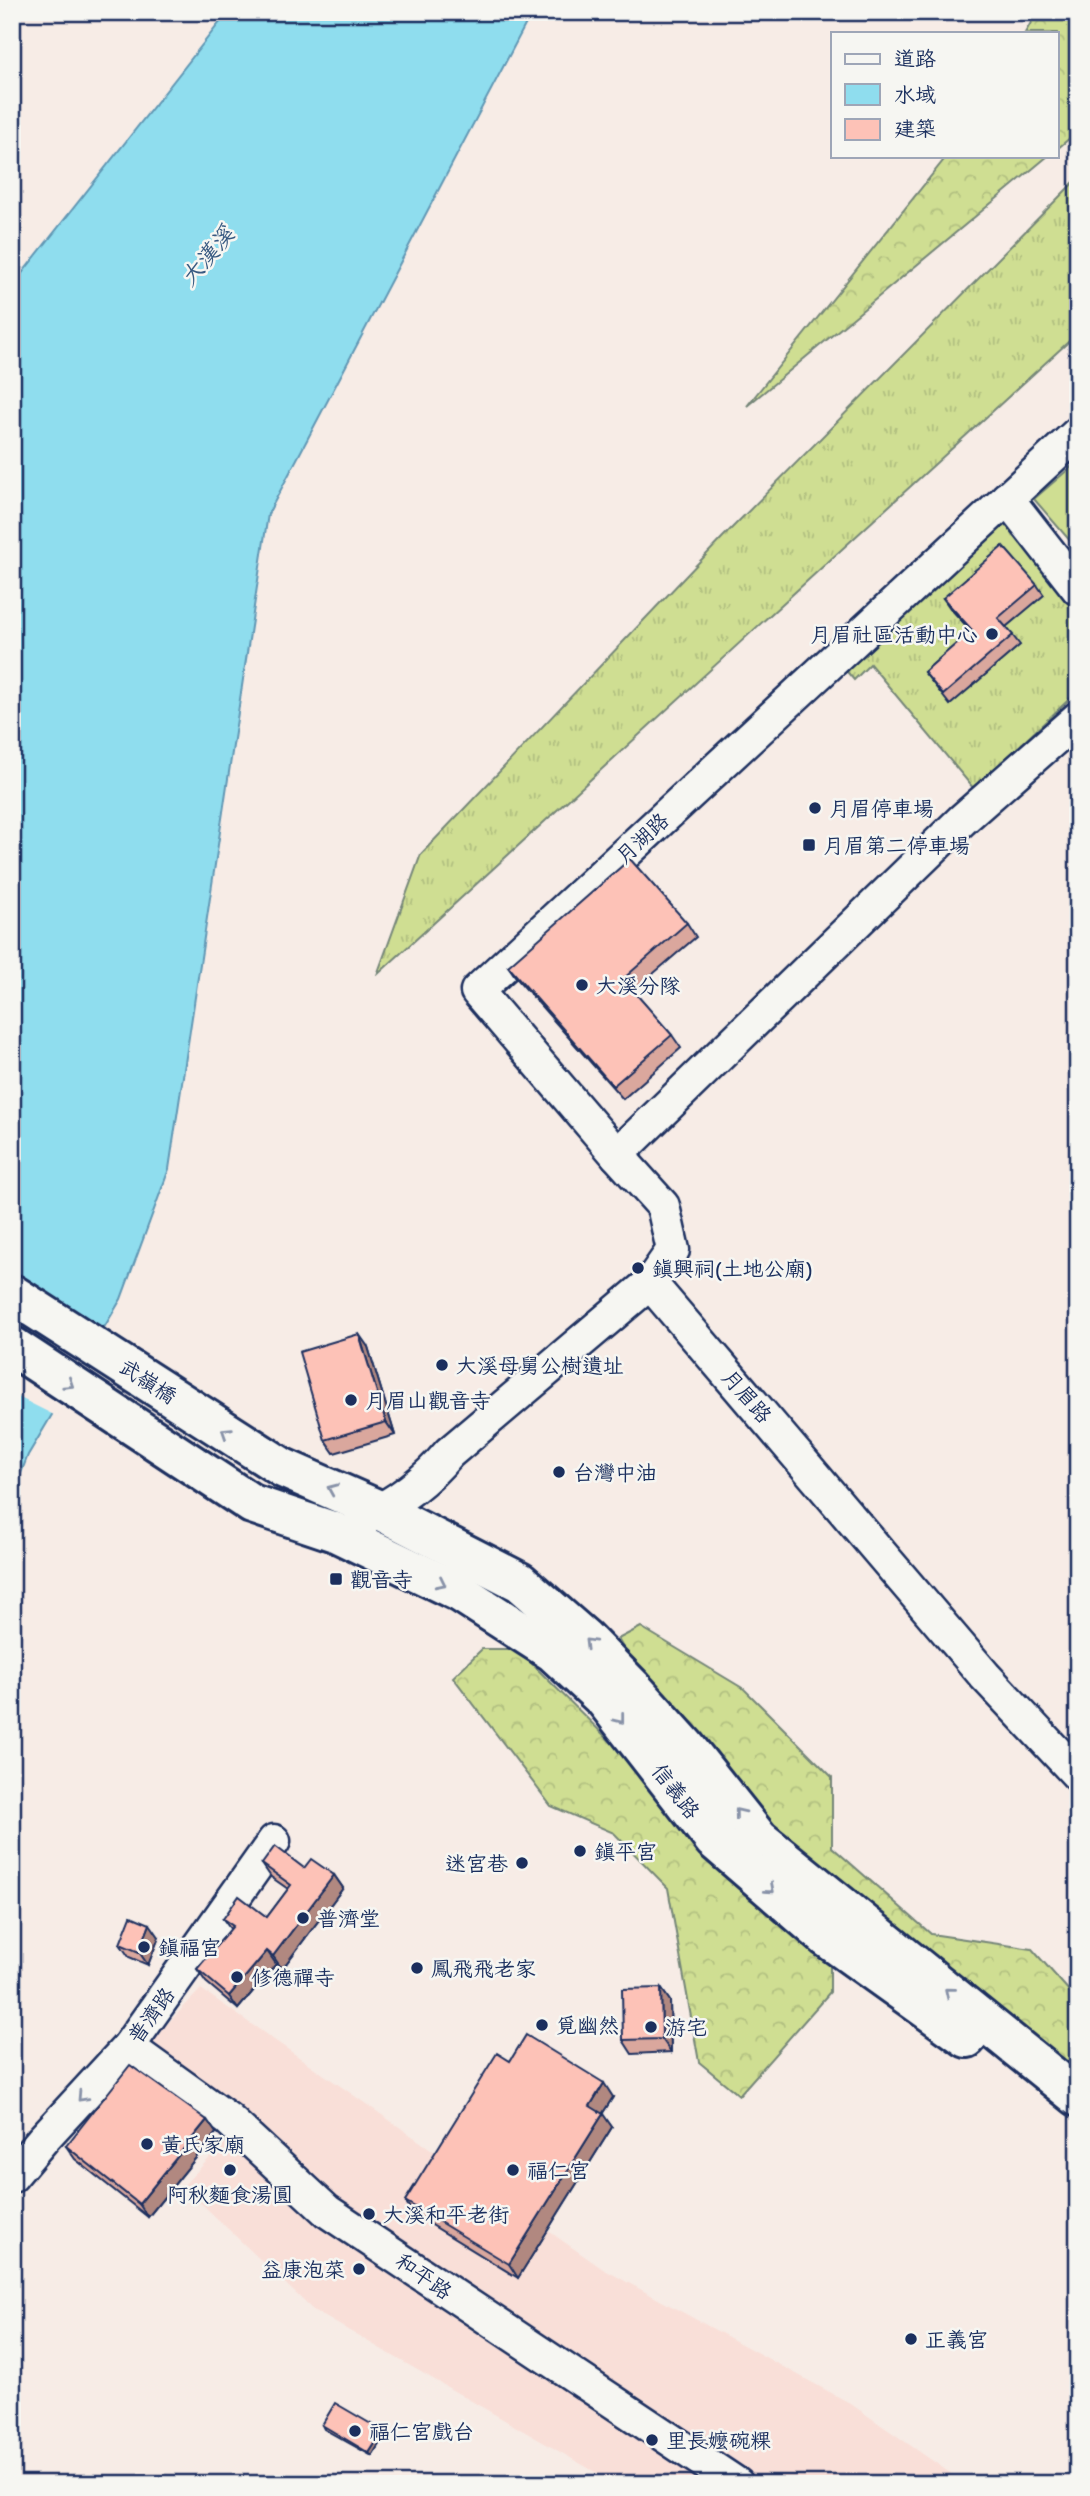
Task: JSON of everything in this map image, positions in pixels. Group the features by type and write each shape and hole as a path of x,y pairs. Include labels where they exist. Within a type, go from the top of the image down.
{"main road":[{"name":"武嶺橋","path":"12,1294 283,1468"},
{"name":"信義路","path":"12,1346 252,1504 335,1532 461,1593 553,1652 605,1700 714,1840 826,1937 1051,2098 1078,2122"},
{"name":"信義路","path":"283,1468 381,1510 520,1582 584,1638 632,1687 686,1747 759,1839 1078,2097"}],"street":[{"name":"月湖路","path":"650,1283 673,1250 663,1206 477,991 1078,433"},
{"path":"1007,498 1078,589"},
{"path":"617,1155 953,829 1078,718"},
{"path":"335,1532 381,1510 434,1472 449,1453 650,1283"},
{"name":"月眉路","path":"650,1283 985,1676 1078,1775"},
{"name":"普濟路","path":"12,2176 128,2047 274,1841"},
{"name":"和平路","path":"128,2047 228,2119 327,2211 737,2484"}],"shaded area":[{"name":"大溪和平老街","path":"201,1989 603,2269 848,2402 966,2484 616,2484 313,2310 183,2186 245,2121 148,2044"}],"green space":[{"path":"1037,12 1078,12 1078,131 1058,148 1058,32 1026,32"},
{"path":"945,158 1046,158 747,406"},
{"path":"1078,178 1078,333 377,975 421,854 723,537"},
{"path":"1078,461 1078,550 1034,499"},
{"path":"1006,502 1078,587 1078,691 974,789 870,664 854,680 837,660"},
{"path":"641,1627 744,1689 832,1777 832,1847 931,1934 1032,1949 1078,2001 1078,2092 763,1824 643,1683 618,1639"},
{"path":"482,1649 517,1649 830,1959 830,1992 739,2095 699,2062 668,1888 614,1833 551,1806 453,1677"}],"water":[{"name":"大漢溪","path":"228,12 532,12 268,514 169,1169 121,1299 28,1455 12,1497 12,286"}],"pier":[{"path":"12,1281 102,1338 56,1416 12,1394"}],"building":[{"name":"月眉社區活動中心","path":"1003,546 1037,585 998,618 1013,635 943,695 924,672 972,630 943,598"},
{"name":"大溪分隊","path":"630,859 687,923 623,979 672,1035 613,1086 508,966"},
{"name":"月眉山觀音寺","path":"359,1334 386,1422 325,1440 299,1352"},
{"path":"275,1846 304,1868 311,1859 334,1875 273,1956 267,1951 229,1996 197,1969 233,1926 223,1919 239,1896 267,1917 291,1885 262,1864"},
{"path":"131,1916 150,1924 139,1952 120,1944"},
{"path":"661,1988 662,2039 623,2040 622,1989"},
{"name":"福仁宮","path":"526,2035 604,2083 590,2106 603,2114 509,2264 405,2201 497,2053 510,2061"},
{"name":"黃氏家廟","path":"130,2065 207,2120 139,2204 66,2146"},
{"name":"福仁宮戲台","path":"335,2403 383,2431 369,2453 322,2425"}],"place":[{"name":"月眉社區活動中心","path":"992,634"},
{"name":"月眉停車場","path":"815,808"},
{"name":"月眉第二停車場","path":"809,845"},
{"name":"大溪分隊","path":"582,985"},
{"name":"鎮興祠(土地公廟)","path":"638,1268"},
{"name":"大溪母舅公樹遺址","path":"442,1365"},
{"name":"月眉山觀音寺","path":"351,1400"},
{"name":"台灣中油","path":"559,1472"},
{"name":"觀音寺","path":"336,1579"},
{"name":"鎮平宮","path":"580,1851"},
{"name":"迷宮巷","path":"522,1863"},
{"name":"普濟堂","path":"303,1918"},
{"name":"鎮福宮","path":"144,1947"},
{"name":"鳳飛飛老家","path":"417,1968"},
{"name":"修德禪寺","path":"237,1977"},
{"name":"覓幽然","path":"542,2025"},
{"name":"游宅","path":"651,2027"},
{"name":"黃氏家廟","path":"147,2144"},
{"name":"阿秋麵食湯圓","path":"230,2170"},
{"name":"福仁宮","path":"513,2170"},
{"name":"大溪和平老街","path":"369,2214"},
{"name":"益康泡菜","path":"359,2269"},
{"name":"正義宮","path":"911,2339"},
{"name":"福仁宮戲台","path":"355,2431"},
{"name":"里長嬤碗粿","path":"652,2440"}]}
